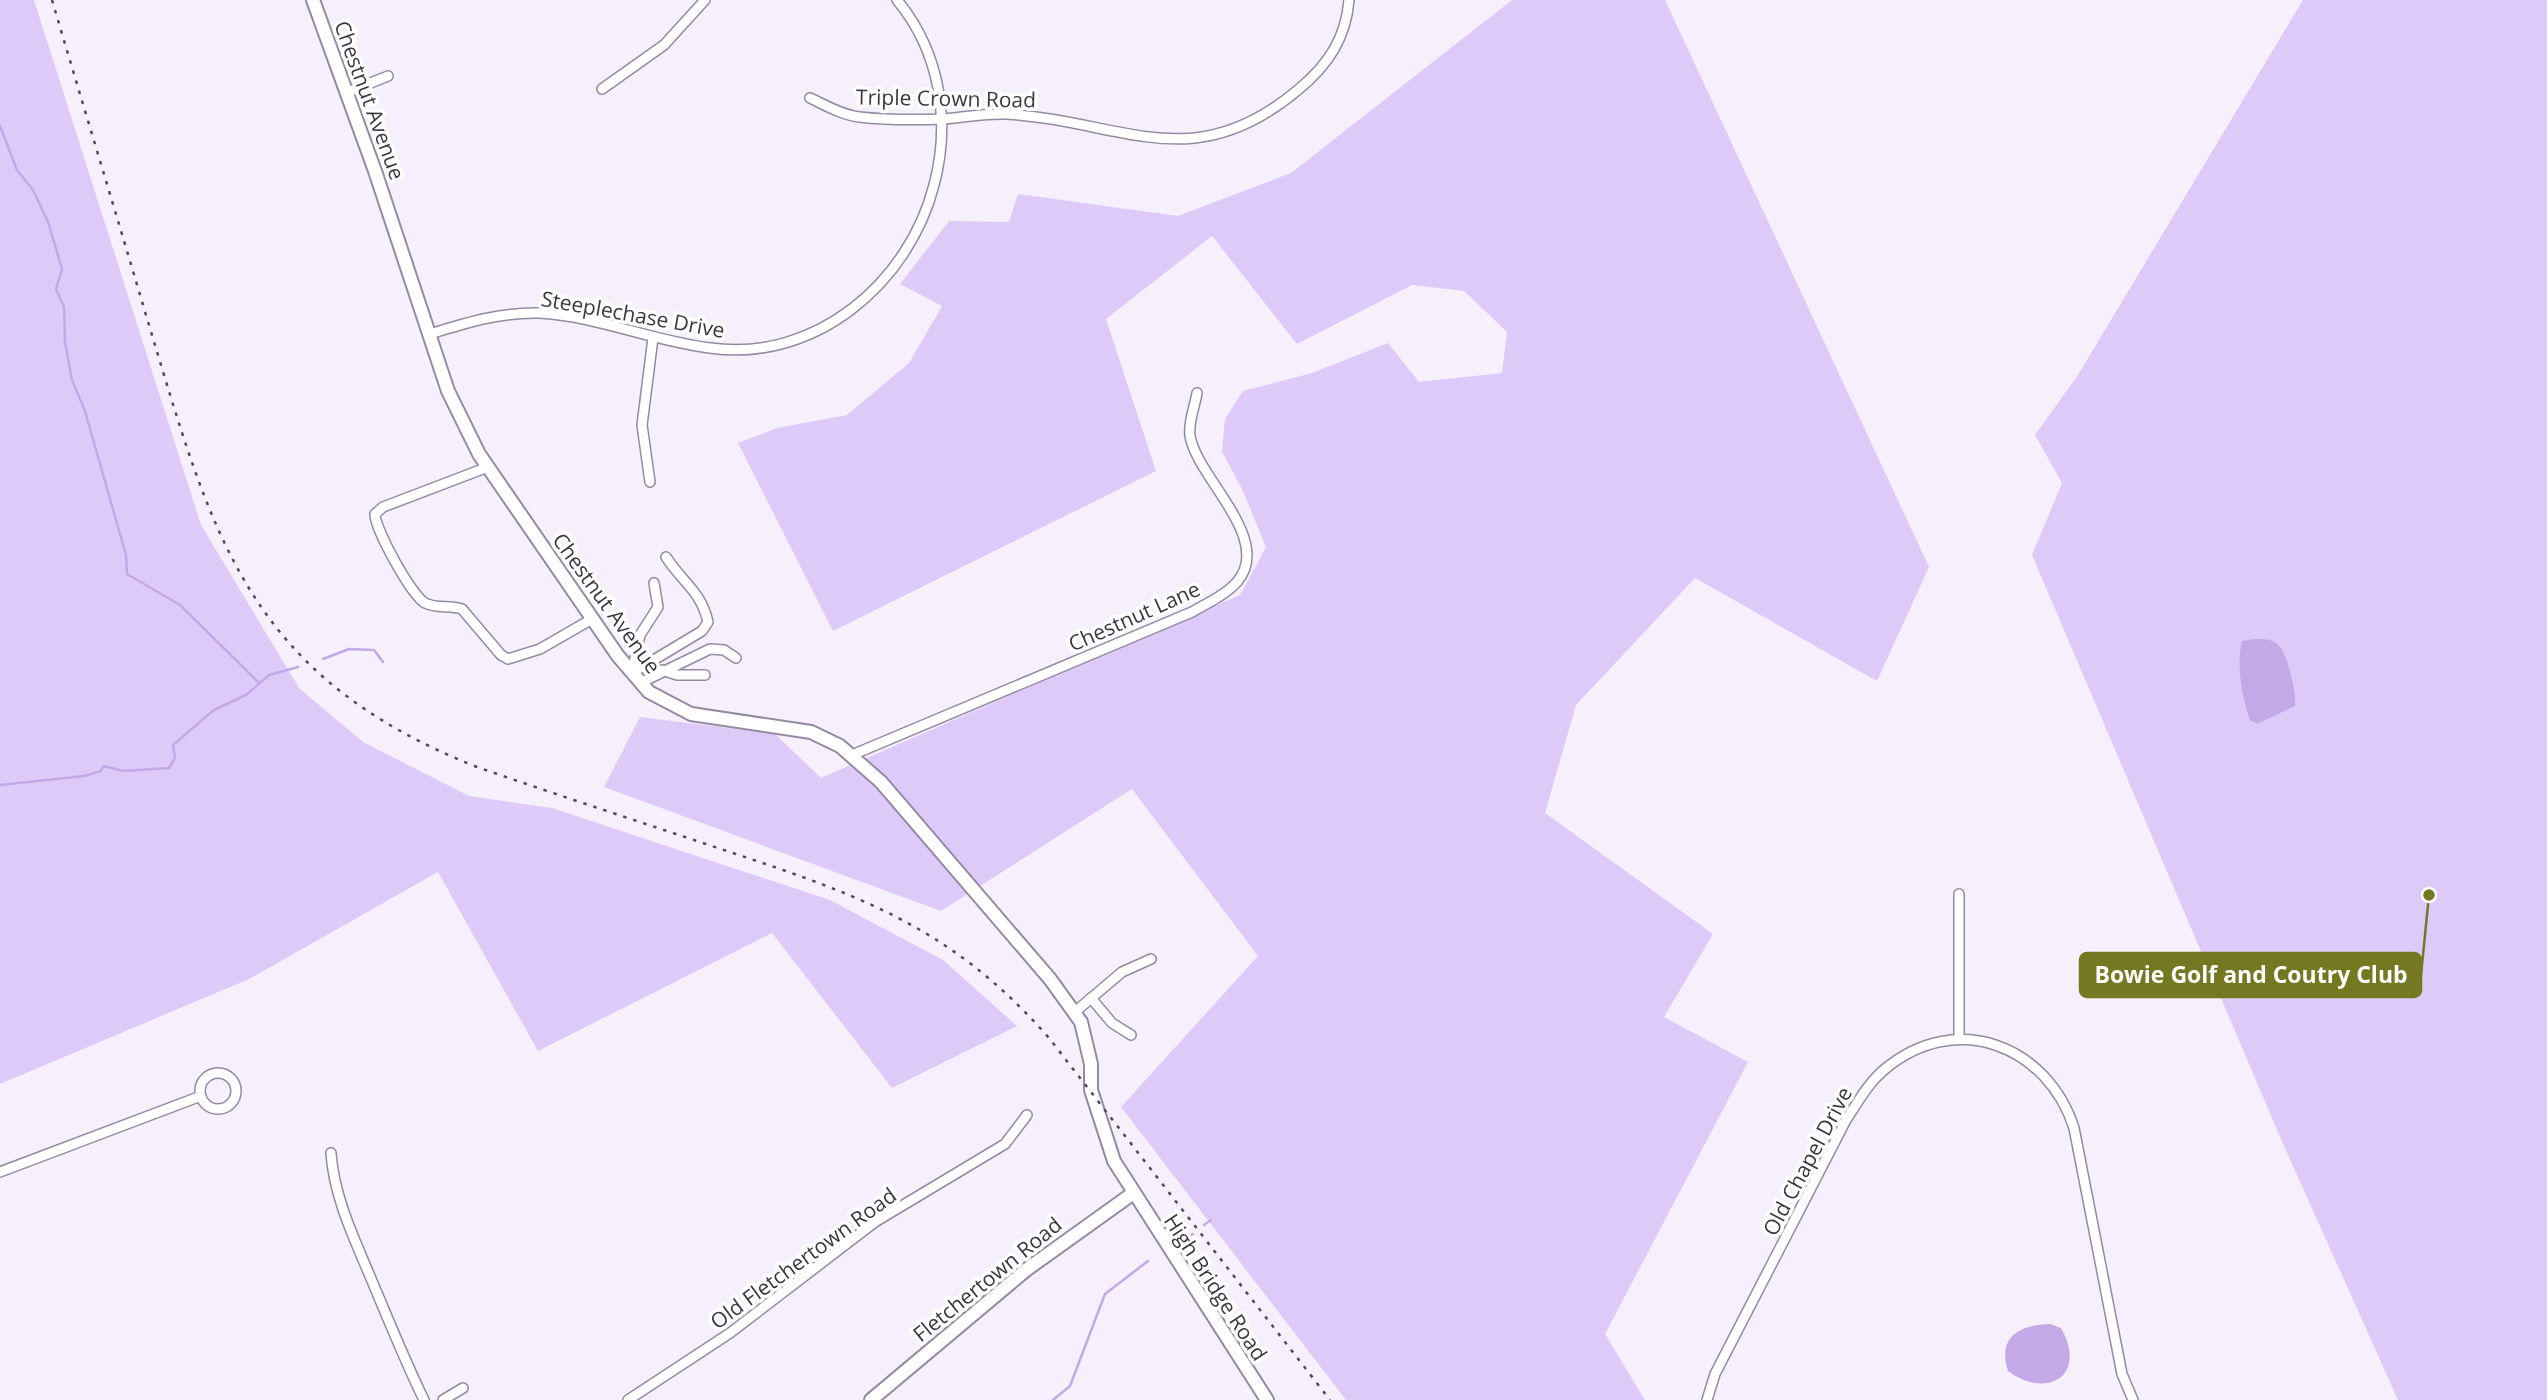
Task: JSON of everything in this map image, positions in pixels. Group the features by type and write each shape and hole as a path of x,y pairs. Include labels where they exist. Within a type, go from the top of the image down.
{"street":[{"name":"Chestnut Avenue","path":"313,0 348,92 453,406 488,467 592,619 636,678 661,701 691,714 811,732 830,739 881,782 1076,1011 1090,1052 1091,1090 1101,1124 1114,1161 1132,1194"},
{"path":"602,89 664,45 705,0"},
{"name":"Steeplechase Drive","path":"430,334 491,317 534,313 590,320 653,338 713,349 776,345 821,329 860,304 892,271 922,223 938,170 944,119 928,54 914,24 897,0"},
{"name":"Triple Crown Road","path":"810,98 858,117 944,119 979,114 1025,115 1161,140 1187,139 1220,132 1264,115 1288,98 1326,64 1346,24 1349,0"},
{"path":"348,92 388,76"},
{"path":"650,482 642,425 653,338"},
{"name":"Chestnut Lane","path":"852,755 1180,617 1213,600 1240,579 1245,563 1244,538 1239,522 1203,468 1191,437 1197,393"},
{"path":"488,467 383,507 375,514 377,527 416,595 433,606 462,609 501,655 508,659 540,649 592,619"},
{"path":"636,678 702,631 708,622 701,598 684,583 666,557"},
{"path":"636,678 640,635 658,607 654,583"},
{"path":"636,678 710,649 724,650 736,659"},
{"path":"662,670 677,675 705,675"},
{"path":"1959,894 1959,1039"},
{"path":"1076,1011 1122,972 1151,959"},
{"path":"1091,998 1112,1023 1131,1035"},
{"name":"Old Chapel Drive","path":"1707,1400 1715,1374 1846,1120 1867,1087 1885,1069 1907,1055 1959,1039 1986,1042 2015,1053 2041,1071 2065,1102 2074,1128 2122,1374 2133,1400"},
{"path":"213,1073 225,1074 236,1086 235,1097 223,1108 207,1105 201,1096 204,1080 213,1073"},
{"path":"0,1172 201,1096"},
{"name":"Old Fletchertown Road","path":"628,1400 730,1333 875,1222 1005,1144 1027,1115"},
{"path":"331,1153 333,1173 350,1229 400,1352 424,1400"},
{"name":"Fletchertown Road","path":"871,1400 1026,1270 1132,1194"},
{"name":"High Bridge Road","path":"1132,1194 1267,1400"},
{"path":"443,1400 463,1388"}],"shaded area":[{"path":"0,0 34,0 201,525 299,688 363,742 469,796 552,808 830,900 943,960 1017,1026 892,1088 772,933 538,1051 438,872 249,979 0,1084"},
{"path":"1512,0 1665,0 1929,567 1877,681 1695,578 1576,705 1545,813 1713,934 1664,1017 1748,1062 1605,1334 1645,1400 1346,1400 1121,1107 1258,956 1132,789 941,911 604,787 640,717 775,734 821,778 1240,595 1266,547 1242,489 1222,452 1225,419 1243,391 1312,373 1388,343 1419,382 1502,373 1507,332 1464,291 1412,285 1297,344 1212,236 1106,319 1156,471 833,631 738,443 777,428 847,415 909,363 942,306 900,284 949,221 1009,222 1018,194 1178,216 1291,173"},
{"path":"2303,0 2547,0 2547,1400 2398,1400 2284,1146 2032,555 2062,483 2035,435 2078,375"},
{"path":"2242,641 2271,641 2280,647 2289,667 2295,701 2295,706 2257,724 2250,720 2242,691 2240,670"},
{"path":"2050,1324 2061,1328 2068,1345 2070,1359 2059,1378 2049,1383 2037,1383 2008,1371 2006,1349 2013,1335 2029,1327"}],"waterway":[{"path":"0,126 17,170 33,190 48,222 62,269 56,289 64,307 65,342 72,380 85,411 126,555 127,574 180,605 258,682"},
{"path":"323,659 349,649 374,650 383,662"},
{"path":"0,785 84,776 101,771 103,766 124,771 169,768 175,758 173,745 214,710 246,695 269,675 298,667"},
{"path":"1204,1225 1211,1220"},
{"path":"1180,1242 1193,1234"},
{"path":"1053,1400 1070,1386 1105,1294 1148,1261"}],"railway":[{"path":"52,0 193,465 219,530 249,589 288,641 337,688 399,730 477,767 803,877 891,914 972,964 1049,1038 1330,1400"}],"place":[{"name":"Bowie Golf and Coutry Club","path":"2429,895"}]}
